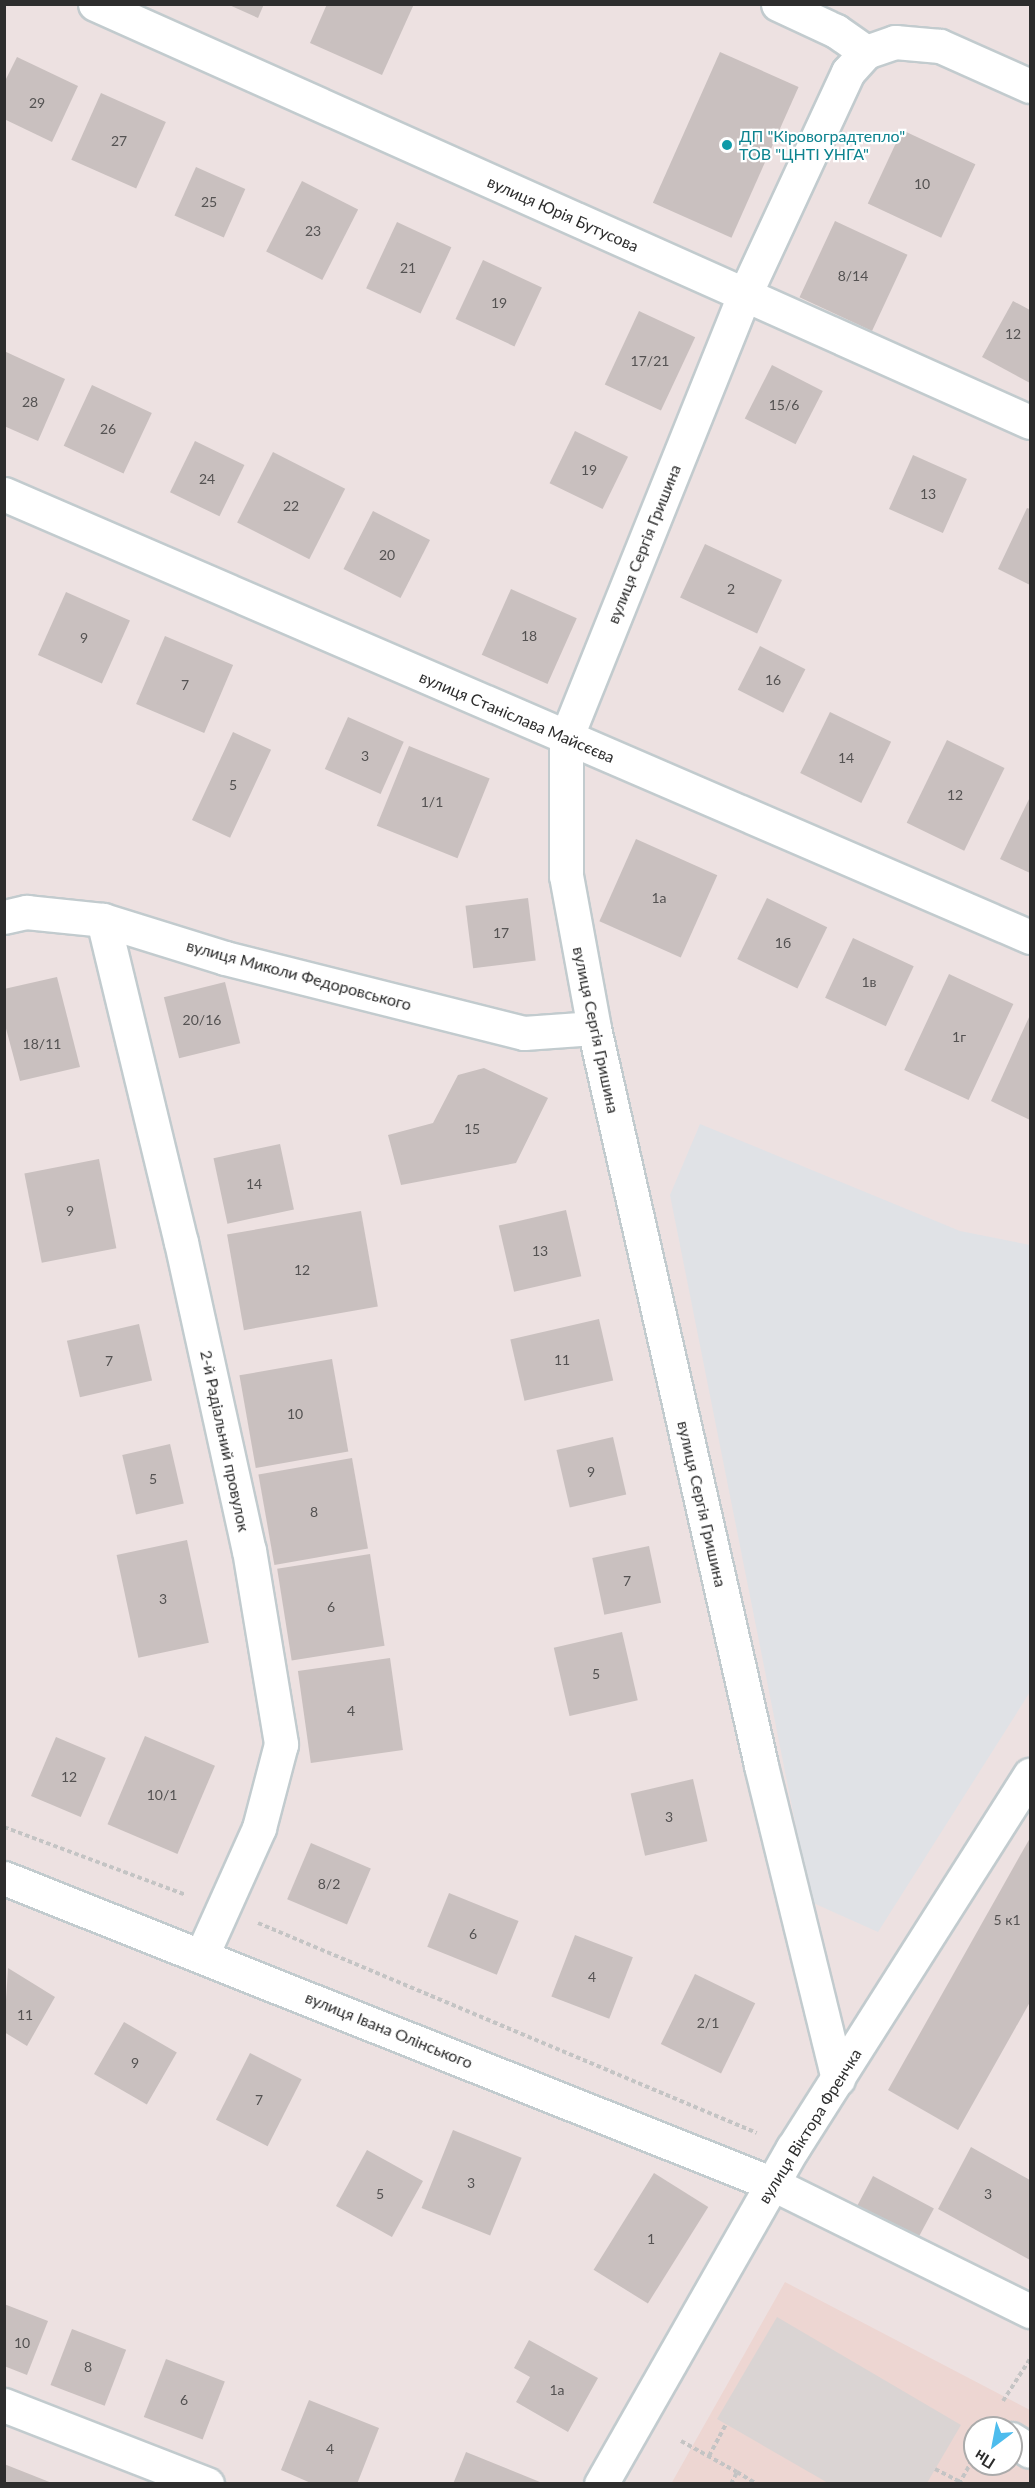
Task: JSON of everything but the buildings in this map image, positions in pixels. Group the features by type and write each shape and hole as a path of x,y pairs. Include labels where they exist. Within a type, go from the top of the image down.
{"street":[{"name":"вулиця Юрія Бутусова","path":"95,4 1030,422"},
{"path":"778,4 836,31 881,47 940,46 1030,86"},
{"name":"вулиця Сергія Гришина","path":"838,2079 761,1765 594,1028 566,876 566,738 744,296 830,104 848,72 881,47"},
{"name":"вулиця Станіслава Майсєєва","path":"4,494 1030,937"},
{"name":"вулиця Миколи Федоровського","path":"4,917 26,912 103,920 225,958 524,1033 594,1028"},
{"name":"2-й Радіальний провулок","path":"103,920 181,1242 246,1538 281,1744 259,1828 225,1910 202,1955"},
{"name":"вулиця Віктора Френчка","path":"601,2484 793,2148 1030,1775"},
{"name":"вулиця Івана Олінського","path":"4,1878 773,2184 1030,2311"},
{"path":"4,2405 207,2484"}],"path":[{"path":"4,1827 225,1910 793,2148"},
{"path":"1002,2416 1030,2359"},
{"path":"709,2456 726,2424"},
{"path":"681,2441 758,2484"},
{"path":"935,2469 960,2483"},
{"path":"731,2484 737,2472"}],"shaded area":[{"path":"700,1124 960,1231 1030,1245 1030,1692 878,1932 811,1902 670,1195"},
{"path":"785,2282 1030,2410 1030,2483 671,2484"},
{"path":"777,2317 961,2425 927,2483 828,2483 717,2419"}],"place":[{"name":"ДП \"Кіровоградтепло\" ТОВ \"ЦНТІ УНГА\"","path":"727,145"}]}
